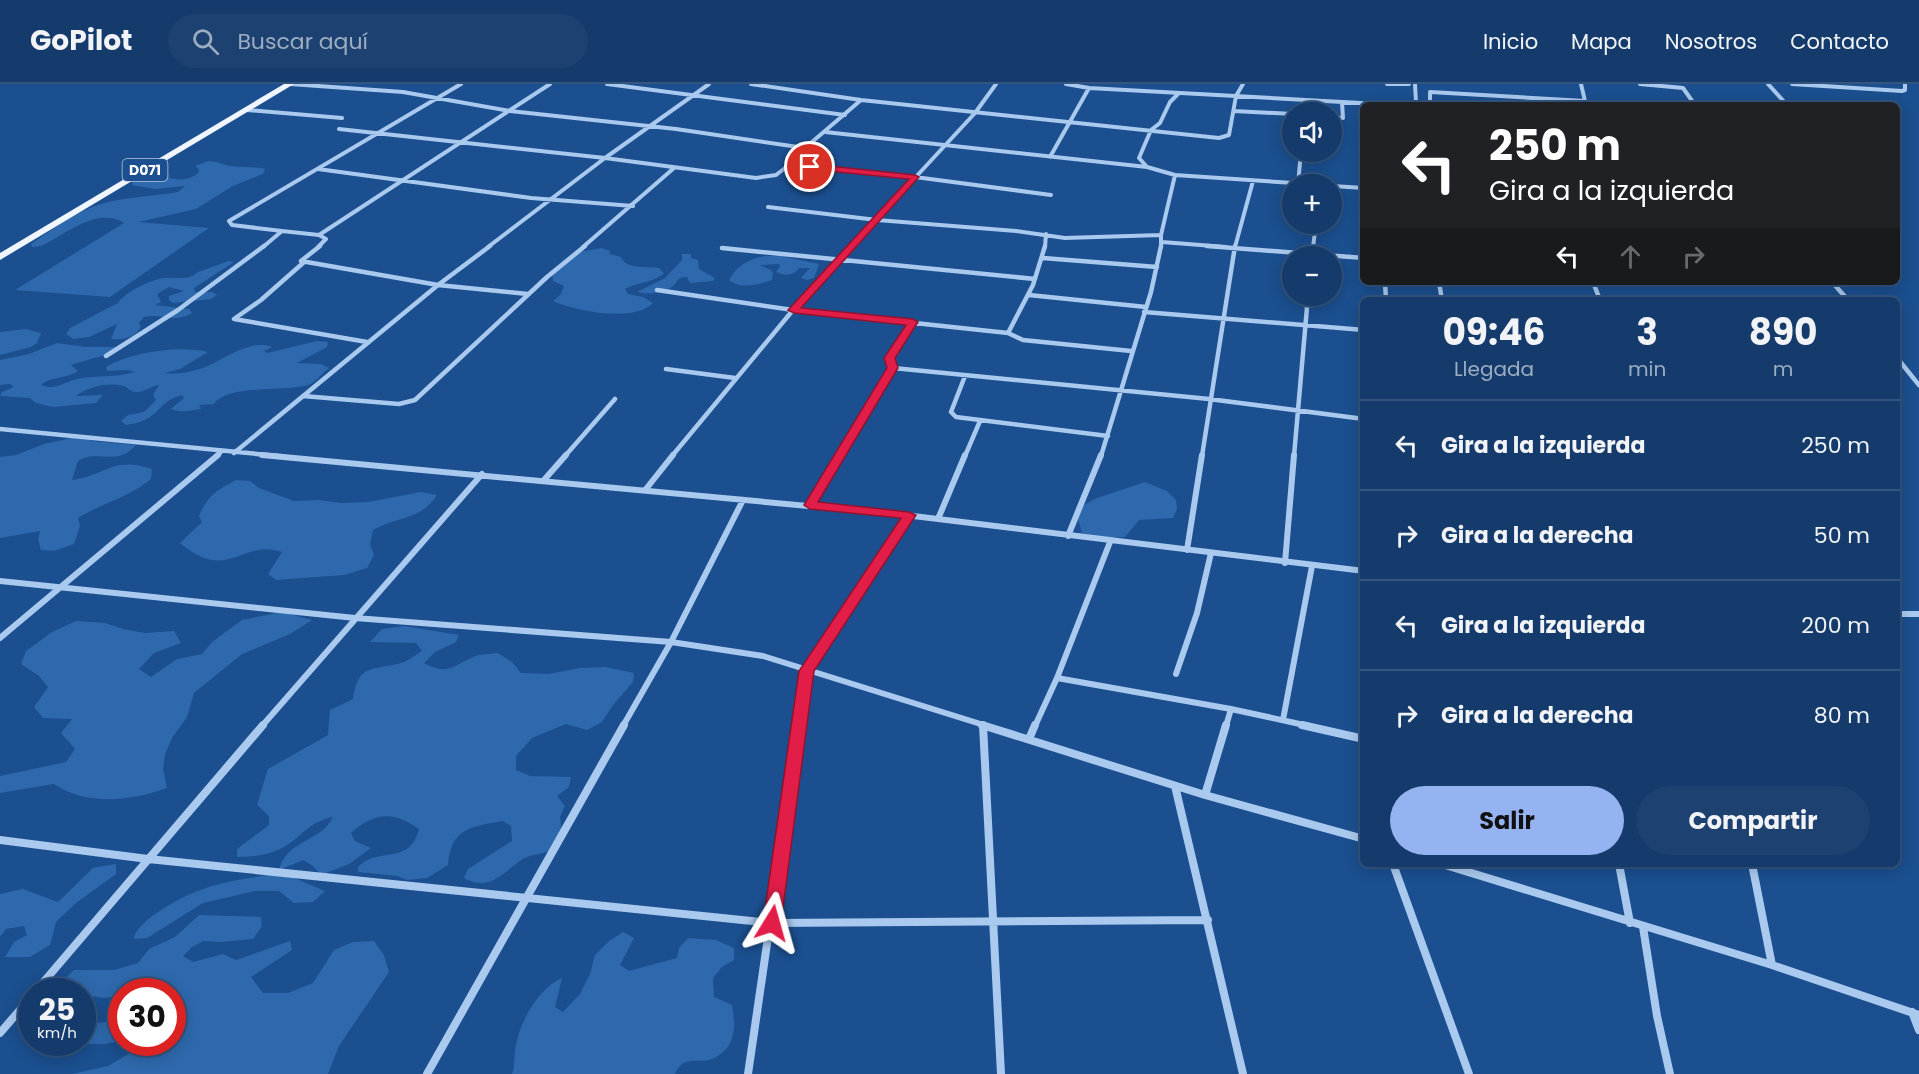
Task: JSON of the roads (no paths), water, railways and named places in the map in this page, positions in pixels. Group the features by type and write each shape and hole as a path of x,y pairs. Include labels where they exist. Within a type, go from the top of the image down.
{"main road":[{"name":"D071","path":"0,257 290,84"}],"street":[{"path":"290,84 403,92 510,111 648,126 805,148"},
{"path":"303,263 301,261 303,258 326,239 319,235 229,223 232,219 461,84"},
{"path":"319,235 550,84"},
{"path":"607,84 844,115"},
{"path":"233,453 438,285 648,126 710,84"},
{"path":"751,84 861,100 1067,123 1225,137 1229,135 1236,96 1243,84"},
{"path":"646,489 735,378 975,112 996,84"},
{"path":"1066,84 1089,88 1327,102"},
{"path":"1388,84 1408,84"},
{"path":"1415,84 1416,102"},
{"path":"1415,90 1585,100 1581,84"},
{"path":"1640,84 1683,88 1693,102"},
{"path":"1768,84 1784,102"},
{"path":"1792,84 1902,91 1905,90 1905,84"},
{"path":"1050,157 1067,123 1089,88"},
{"path":"1430,92 1430,102"},
{"path":"1151,130 1157,128 1163,120 1172,98 1180,94"},
{"path":"1517,97 1520,102"},
{"path":"339,129 605,158 756,178 776,175 861,100"},
{"path":"1342,118 1342,103 1360,103"},
{"path":"247,110 342,118"},
{"path":"1233,111 1282,113"},
{"path":"1125,165 1140,158 1151,130"},
{"path":"825,132 1147,167 1174,175 1282,183"},
{"path":"1140,158 1147,167"},
{"path":"789,165 915,177 1051,195"},
{"path":"303,396 399,404 415,400 528,294 633,206 674,168"},
{"path":"318,169 551,200 633,206"},
{"path":"1068,536 1108,436 1131,351 1145,310 1157,267 1162,242 1161,235 1174,175"},
{"path":"1187,550 1234,249 1253,181"},
{"path":"1342,187 1360,188"},
{"path":"768,207 877,220 1046,234 1065,238 1161,235"},
{"path":"106,356 178,310 282,231"},
{"path":"1008,333 1029,295 1043,258 1046,234"},
{"path":"1162,242 1282,253"},
{"path":"722,248 1035,279"},
{"path":"1342,257 1360,258"},
{"path":"1043,258 1157,267"},
{"path":"303,263 438,285 528,294"},
{"path":"303,263 261,300 234,319 367,342"},
{"path":"1835,285 1845,297"},
{"path":"657,290 794,310 1008,333 1023,340 1131,351"},
{"path":"1029,295 1222,319 1360,330"},
{"path":"1285,562 1307,306"},
{"path":"810,505 893,368 890,358 913,322"},
{"path":"1900,361 1919,385"},
{"path":"893,368 1209,399 1360,419"},
{"path":"666,369 735,378"},
{"path":"965,376 951,412 956,417 1108,436"},
{"path":"1911,376 1919,378"},
{"path":"544,480 615,399"},
{"path":"938,519 980,421"},
{"path":"0,429 220,453 482,474 909,515 1110,542 1360,571"},
{"path":"0,638 220,453"},
{"path":"47,978 355,618 482,474"},
{"path":"427,1074 671,642 743,500"},
{"path":"748,1074 772,923 807,671 909,515"},
{"path":"1029,739 1057,678 1110,542"},
{"path":"1176,674 1197,613 1211,553"},
{"path":"1283,720 1312,566"},
{"path":"0,581 355,618 671,642 763,656 1175,786 1360,838"},
{"path":"1900,614 1919,614"},
{"path":"1057,678 1283,720 1360,738"},
{"path":"1205,795 1231,710"},
{"path":"983,725 1001,1074"},
{"path":"1175,786 1242,1074"},
{"path":"0,840 148,859 772,923 1208,920"},
{"path":"1394,867 1469,1074"},
{"path":"1452,867 1772,965 1916,1014 1919,1030"},
{"path":"1620,867 1630,923"},
{"path":"1753,867 1772,965"},
{"path":"1643,927 1657,1016 1670,1074"},
{"path":"0,1032 18,1012"}]}
